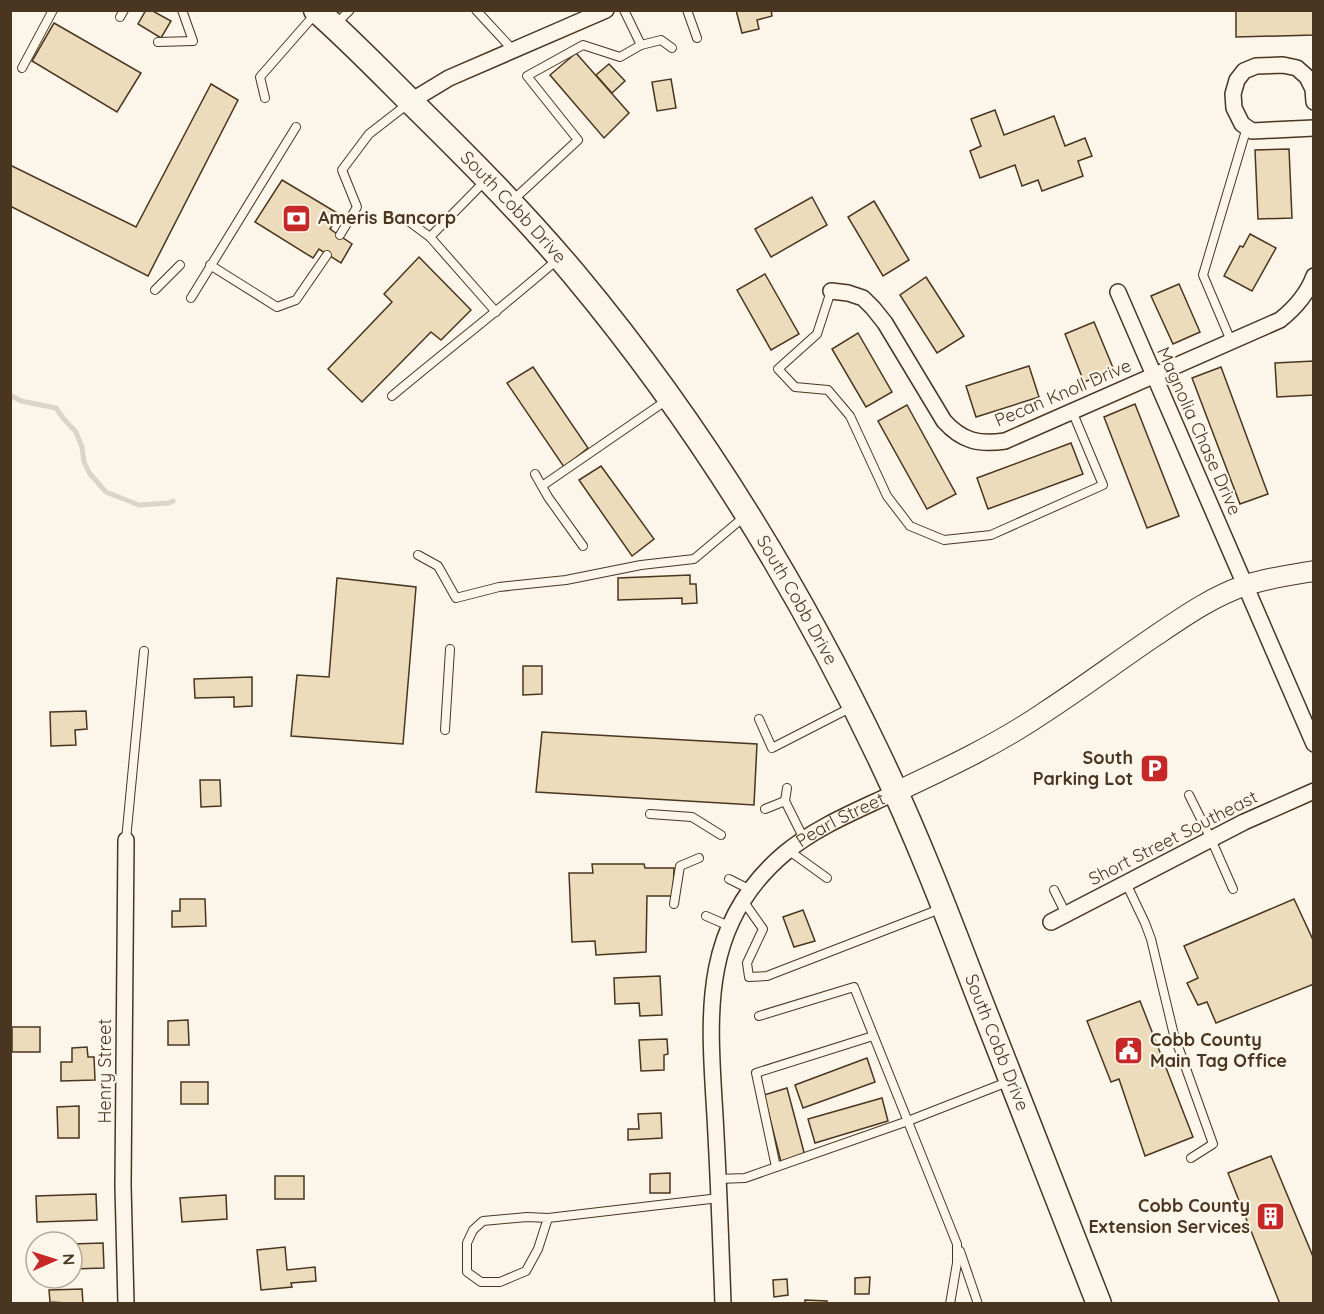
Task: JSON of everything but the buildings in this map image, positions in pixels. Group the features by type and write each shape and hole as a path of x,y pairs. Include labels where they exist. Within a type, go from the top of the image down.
{"main road":[{"name":"South Cobb Drive","path":"329,15 511,202 560,258 621,333 747,514 834,665 917,839 1099,1304"}],"street":[{"path":"411,101 449,78 606,10"},
{"path":"1314,102 1313,89 1307,77 1297,68 1283,64 1256,66 1244,71 1237,80 1233,94 1234,108 1242,124 1252,131 1314,128"},
{"name":"Pecan Knoll Drive","path":"831,291 862,298 873,308 885,323 944,421 963,438 989,443 1005,441 1280,320 1304,297 1314,276"},
{"name":"Magnolia Chase Drive","path":"1118,292 1314,744"},
{"name":"Pearl Street","path":"723,1304 711,1037 712,989 716,964 729,927 738,907 747,895 773,863 804,838 1009,736 1183,617 1212,600 1245,585 1314,571"},
{"name":"Short Street Southeast","path":"1052,922 1244,822 1314,791"},
{"name":"Henry Street","path":"126,840 123,1186 126,1304"}],"lane":[{"path":"22,68 53,10"},
{"path":"158,42 193,41 182,10"},
{"path":"476,10 513,50"},
{"path":"624,10 641,45"},
{"path":"687,10 697,38"},
{"path":"265,98 260,77 329,15"},
{"path":"511,202 578,140 527,76 583,45 620,57 641,45 661,40 672,48"},
{"path":"340,236 357,207 342,170 369,134 411,101"},
{"path":"191,298 296,127"},
{"path":"1231,341 1203,275 1247,127"},
{"path":"430,237 488,178"},
{"path":"407,220 430,237 496,312"},
{"path":"210,265 277,307 296,300 327,255"},
{"path":"392,396 560,258"},
{"path":"155,290 180,265"},
{"path":"831,291 817,334 778,369 795,387 828,390 850,416 887,496 910,526 944,540 991,535 1103,485 1072,411"},
{"path":"542,486 669,399"},
{"path":"535,474 583,546"},
{"path":"418,555 438,566 456,597 499,587 566,580 641,565 694,559 747,514"},
{"path":"445,730 450,649"},
{"path":"126,840 144,651"},
{"path":"759,719 772,748 854,706"},
{"path":"786,788 785,801 804,838"},
{"path":"1189,795 1233,889"},
{"path":"765,809 785,801"},
{"path":"650,814 692,817 721,835"},
{"path":"788,850 827,878"},
{"path":"675,904 680,866 699,858"},
{"path":"729,879 747,895 763,929 747,963 749,977 767,976 944,908"},
{"path":"1126,883 1151,939 1174,1035 1213,1144 1191,1158"},
{"path":"1054,890 1066,914"},
{"path":"706,916 729,927"},
{"path":"759,1016 854,987 957,1244 978,1304"},
{"path":"776,1167 756,1073 873,1036"},
{"path":"718,1179 745,1178 1012,1081"},
{"path":"548,1218 538,1250 526,1271 500,1282 481,1282 467,1272 467,1243 473,1230 483,1221 527,1217 548,1218 719,1198"},
{"path":"950,1304 957,1263 957,1244"}],"waterway":[{"path":"10,395 21,401 56,408 76,432 82,447 84,462 90,474 106,492 139,505 173,501"}],"place":[{"name":"Ameris Bancorp","path":"297,218"},
{"name":"South Parking Lot","path":"1154,768"},
{"name":"Cobb County Main Tag Office","path":"1129,1050"},
{"name":"Cobb County Extension Services","path":"1271,1216"}]}
